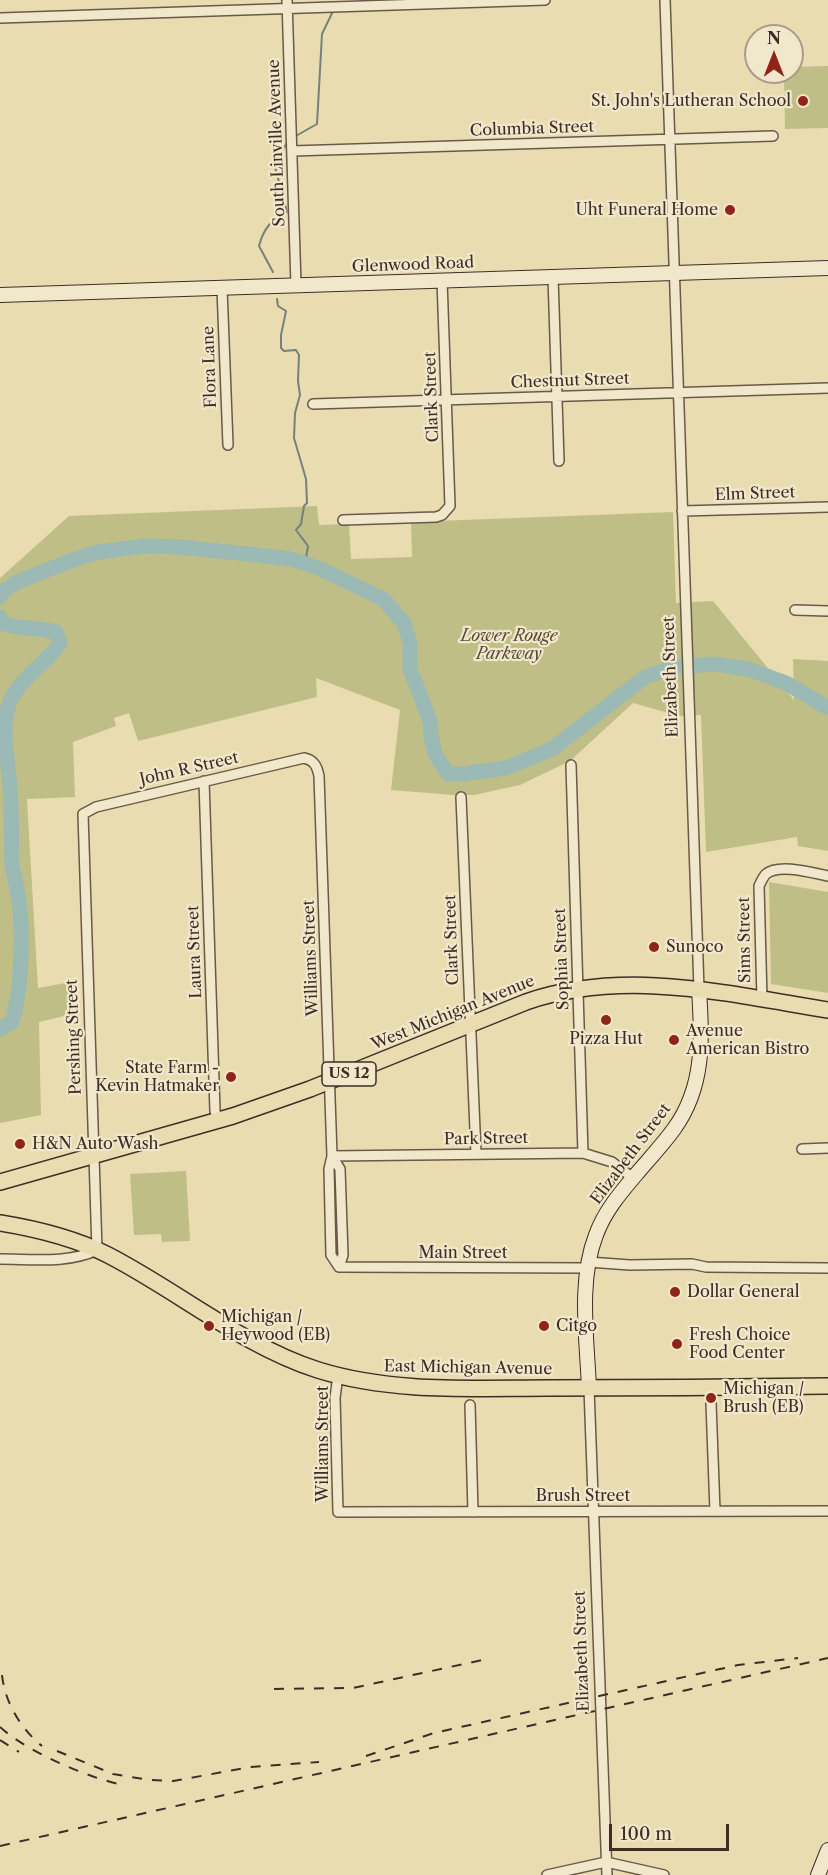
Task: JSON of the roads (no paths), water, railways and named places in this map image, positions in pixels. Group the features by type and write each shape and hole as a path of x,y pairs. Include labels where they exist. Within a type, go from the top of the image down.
{"main road":[{"name":"West Michigan Avenue","path":"0,1182 218,1121 329,1082 544,995 579,988 615,985 699,989 828,1010"},
{"name":"East Michigan Avenue","path":"0,1223 31,1228 97,1250 273,1351 305,1365 362,1381 404,1386 589,1388 828,1386"}],"street":[{"path":"0,18 287,4 545,0"},
{"name":"Elizabeth Street","path":"607,1875 585,1285 587,1265 602,1220 612,1203 675,1128 693,1092 702,1049 665,0"},
{"name":"South Linville Avenue","path":"287,4 296,285"},
{"name":"Columbia Street","path":"292,151 773,136"},
{"name":"Glenwood Road","path":"0,295 828,268"},
{"path":"553,277 560,461"},
{"name":"Clark Street","path":"343,520 436,517 447,512 451,500 442,280"},
{"name":"Flora Lane","path":"222,288 228,445"},
{"name":"Chestnut Street","path":"313,404 828,388"},
{"name":"Elm Street","path":"682,511 828,507"},
{"path":"795,610 828,611"},
{"name":"John R Street","path":"82,823 83,813 91,808 295,759 304,758 312,761"},
{"name":"Williams Street","path":"312,761 319,776 332,1156 340,1169 343,1255 339,1267"},
{"name":"Sophia Street","path":"571,765 584,1153"},
{"name":"Laura Street","path":"204,781 215,1111 218,1121"},
{"name":"Clark Street","path":"461,797 476,1154"},
{"name":"Pershing Street","path":"82,823 97,1250"},
{"name":"Sims Street","path":"762,999 759,886 763,878 775,869 783,868 828,876"},
{"path":"802,1149 828,1148"},
{"name":"Park Street","path":"332,1156 584,1153 612,1162 633,1178"},
{"path":"0,1259 67,1259 97,1250"},
{"name":"Main Street","path":"339,1267 692,1264 706,1267 828,1268"},
{"name":"Williams Street","path":"338,1375 335,1398 338,1512"},
{"path":"711,1403 715,1511"},
{"path":"470,1405 473,1512"},
{"name":"Brush Street","path":"338,1512 828,1511"},
{"path":"818,1875 828,1850"},
{"path":"547,1875 606,1862 664,1875"}],"waterway":[{"path":"294,137 317,124 322,34 334,9"},
{"path":"273,272 259,246 269,225 287,212 274,163 289,140"},
{"path":"277,299 278,306 286,311 281,348 284,351 296,350 299,355 300,395 295,413 294,438 306,479 307,503 304,506 301,524 296,530 308,546 305,564"},
{"path":"0,597 2,592 17,582 70,561 98,552 145,546 179,547 291,559 321,569 383,599 404,623 410,644 410,669 430,721 435,754 448,774 506,768 552,749 645,677 674,667 714,664 748,669 786,683 828,708"},
{"path":"0,617 2,623 9,625 56,632 60,643 20,685 10,701 7,712 5,733 11,797 12,864 21,922 21,951 19,982 12,1022 0,1029"}],"railway":[{"path":"366,1756 434,1733 738,1665 798,1658"},
{"path":"0,1846 828,1658"},
{"path":"274,1689 353,1688 487,1659"},
{"path":"2,1675 15,1715 27,1732 42,1746"},
{"path":"0,1727 11,1736 59,1763 94,1777 124,1785"},
{"path":"0,1740 19,1752"},
{"path":"57,1751 113,1774 149,1780 173,1781 251,1767 319,1762"}],"place":[{"name":"St. John's Lutheran School","path":"803,101"},
{"name":"Uht Funeral Home","path":"730,210"},
{"name":"Sunoco","path":"654,947"},
{"name":"Pizza Hut","path":"606,1020"},
{"name":"Avenue American Bistro","path":"674,1040"},
{"name":"State Farm - Kevin Hatmaker","path":"231,1077"},
{"name":"H&N Auto Wash","path":"20,1144"},
{"name":"Dollar General","path":"675,1292"},
{"name":"Michigan / Heywood (EB)","path":"209,1326"},
{"name":"Citgo","path":"544,1326"},
{"name":"Fresh Choice Food Center","path":"677,1344"},
{"name":"Michigan / Brush (EB)","path":"711,1398"}],"park label":[{"name":"Lower Rouge Parkway","path":"509,645"}]}
